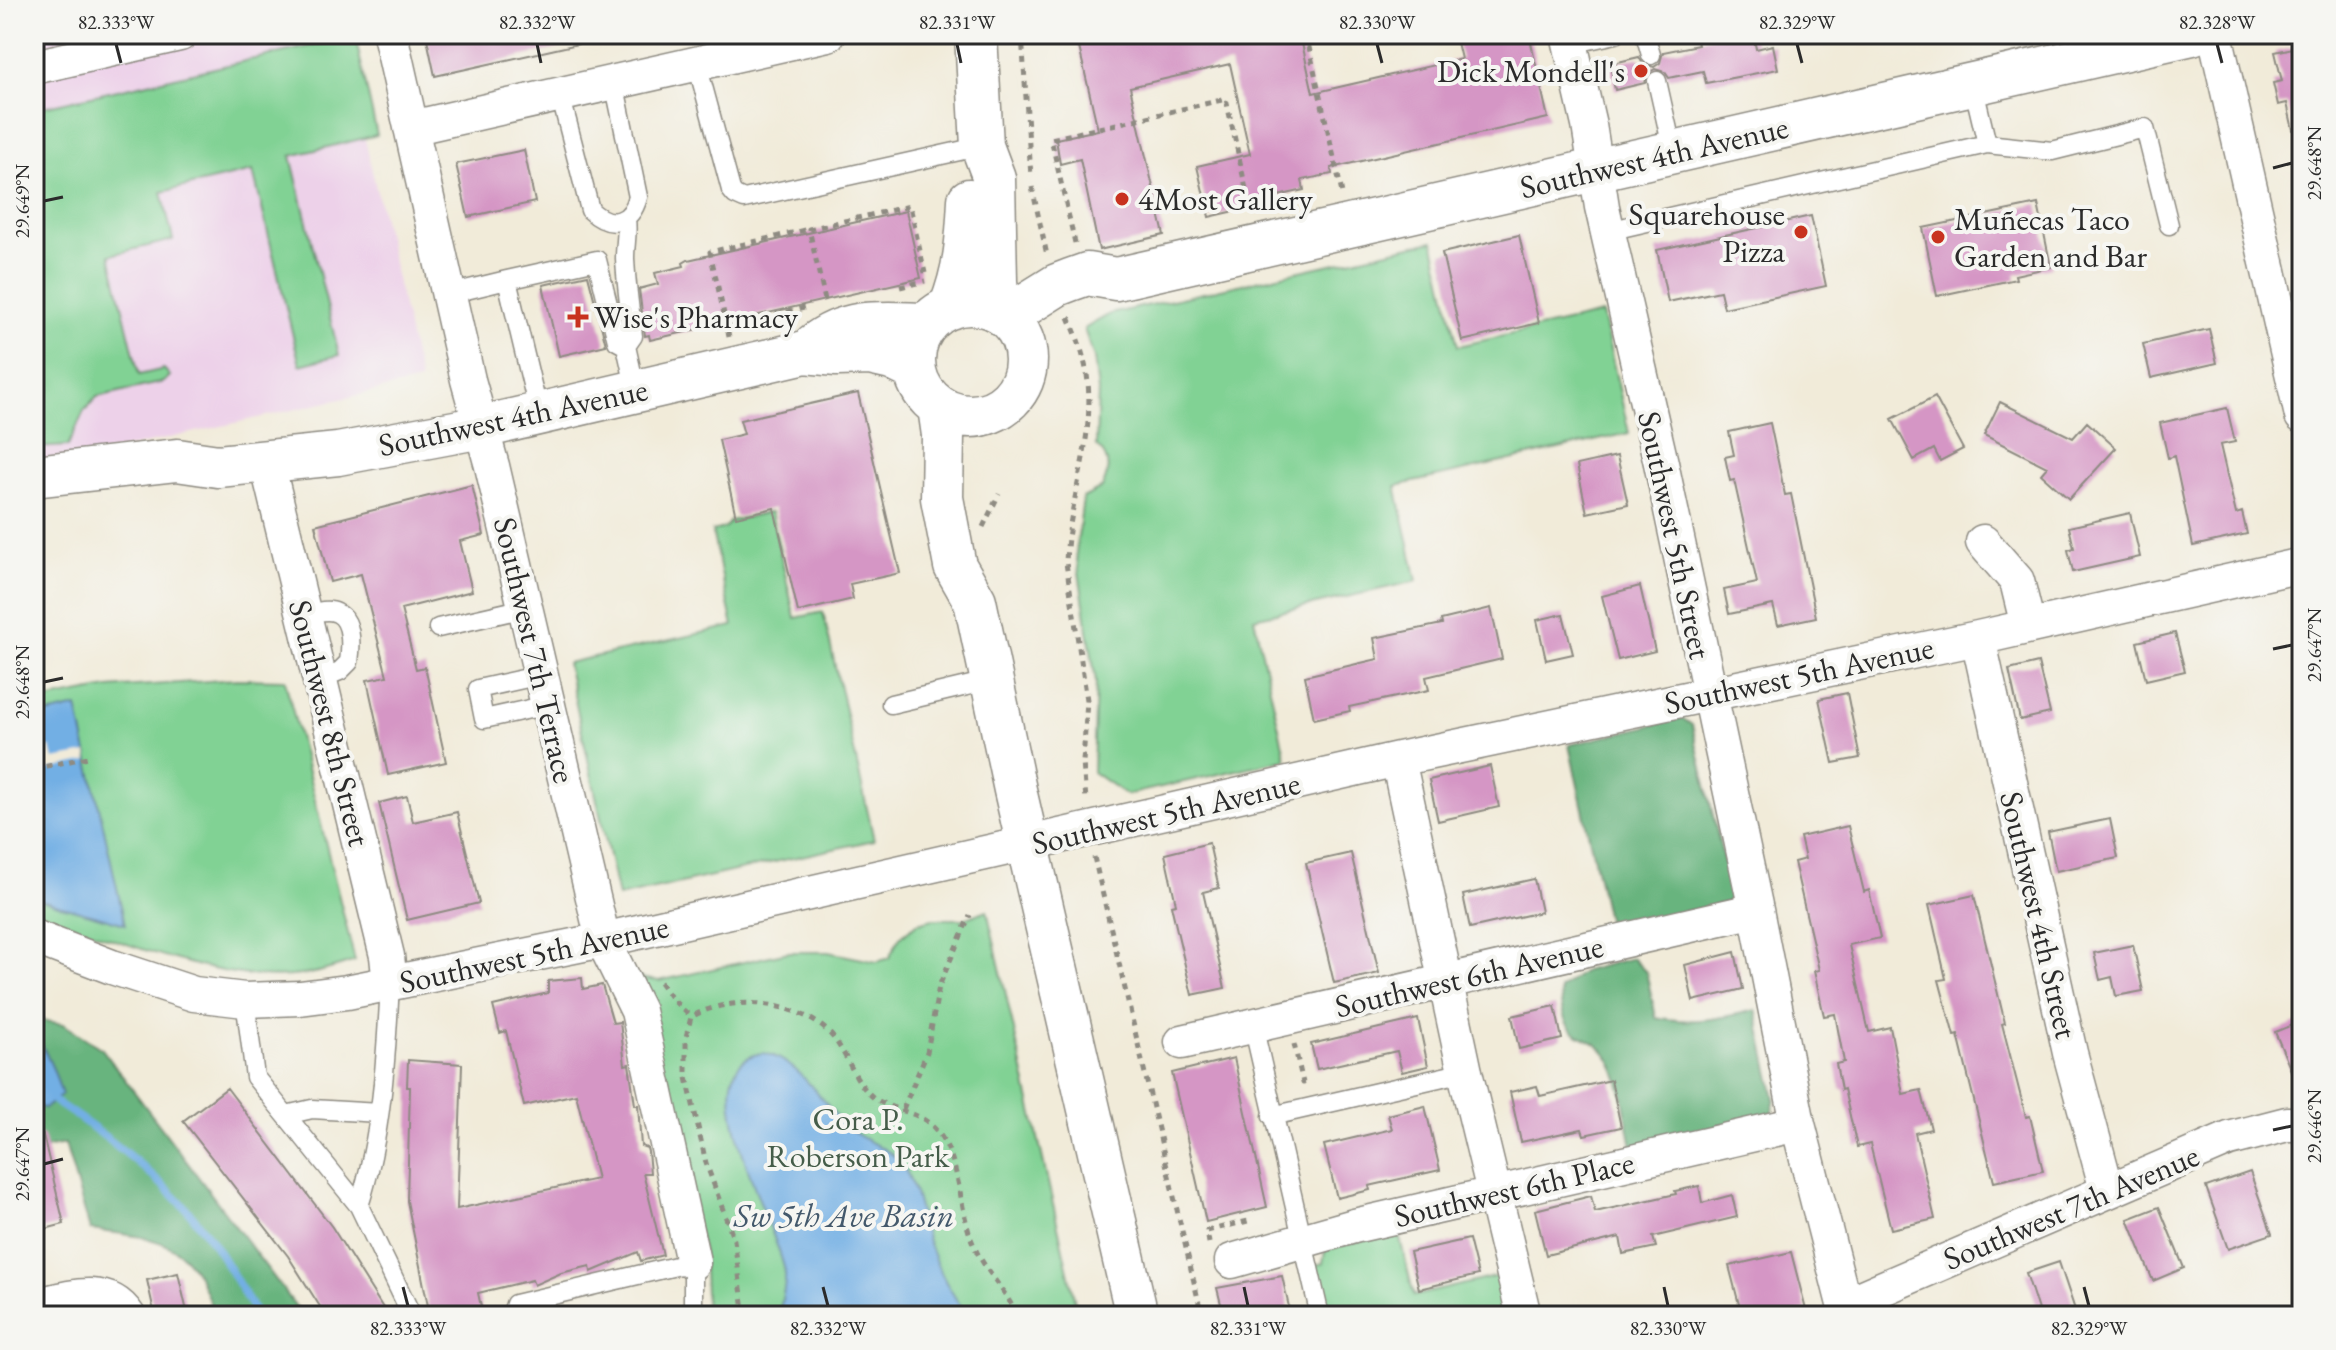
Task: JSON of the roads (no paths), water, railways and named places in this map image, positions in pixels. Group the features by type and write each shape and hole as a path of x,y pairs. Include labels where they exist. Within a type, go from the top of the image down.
{"street":[{"path":"34,67 88,44 180,34"},
{"name":"Southwest 7th Terrace","path":"390,34 603,940 638,1011 693,1262"},
{"path":"411,128 828,34"},
{"path":"976,34 982,146 994,178 995,268 1011,326 1026,365 1023,380 1004,405 991,412 965,415 939,407 923,391 915,370 914,354 918,338 938,316 961,280 966,254 970,179 982,146"},
{"name":"Southwest 4th Avenue","path":"1011,326 1057,285 1087,274 1116,279 2192,34"},
{"path":"2215,34 2302,416"},
{"name":"Southwest 5th Street","path":"1570,39 1608,231 1756,910 1798,1124 1846,1311"},
{"path":"938,316 978,304 1011,326"},
{"name":"Southwest 4th Avenue","path":"805,352 832,330 938,316"},
{"name":"Southwest 4th Avenue","path":"34,476 177,460 218,466 338,454 482,427 805,352 870,354 892,359 915,370"},
{"path":"939,407 943,435 942,498 955,566 975,601 1137,1316"},
{"path":"975,601 982,562 968,477 969,465 973,447 991,412"},
{"name":"Southwest 8th Street","path":"267,463 387,956 390,984"},
{"path":"34,504 187,489 218,466"},
{"path":"1983,542 2017,581 2028,626"},
{"name":"Southwest 5th Avenue","path":"34,937 194,994 245,1000 300,998 390,984 603,940 1398,759 1978,638 2302,565"},
{"name":"Southwest 4th Street","path":"1978,638 2070,1053 2107,1190"},
{"path":"1398,759 1465,1072 1524,1316"},
{"name":"Southwest 6th Avenue","path":"1182,1042 1756,910"},
{"name":"Southwest 6th Place","path":"1232,1261 1494,1193 1798,1124"},
{"name":"Southwest 7th Avenue","path":"1846,1311 2107,1190 2229,1139 2287,1124 2302,1124"},
{"path":"34,1306 77,1296 97,1296 122,1309"}],"lane":[{"path":"1570,39 1616,34"},
{"path":"1645,34 1651,55"},
{"path":"697,64 731,190 744,199 982,146"},
{"path":"1657,81 1673,152"},
{"path":"560,94 590,210 600,219 626,219 634,210 638,197 614,82"},
{"path":"1973,85 1987,144"},
{"path":"1608,231 1987,144 2052,151 2145,128 2169,225"},
{"path":"626,219 625,253 633,336 626,346 636,391"},
{"path":"449,294 597,260 617,341 626,346"},
{"path":"507,280 539,414"},
{"path":"438,628 525,608"},
{"path":"891,704 992,680"},
{"path":"359,1206 368,1180 379,1113 386,1060 390,984"},
{"path":"245,1000 255,1077 359,1206 412,1316"},
{"path":"1253,1025 1320,1316"},
{"path":"1272,1116 1465,1072"},
{"path":"286,1115 312,1109 379,1113"},
{"path":"511,1316 515,1304 693,1262 693,1316"}],"water":[{"path":"77,707 125,924 37,899 34,884 34,717"},
{"path":"34,1027 62,1095 45,1108 34,1107"},
{"name":"Sw 5th Ave Basin","path":"764,1053 790,1066 843,1122 860,1136 887,1150 903,1166 937,1265 968,1316 782,1316 780,1310 785,1273 780,1252 742,1151 733,1116 732,1085 741,1063"}],"waterway":[{"path":"54,1101 120,1148 180,1202 212,1242 257,1316"}],"place":[{"name":"Dick Mondell's","path":"1641,71"},
{"name":"4Most Gallery","path":"1122,199"},
{"name":"Squarehouse Pizza","path":"1801,232"},
{"name":"Muñecas Taco Garden and Bar","path":"1938,237"},
{"name":"Wise's Pharmacy","path":"578,317"}],"park label":[{"name":"Cora P. Roberson Park","path":"858,1138"}]}
